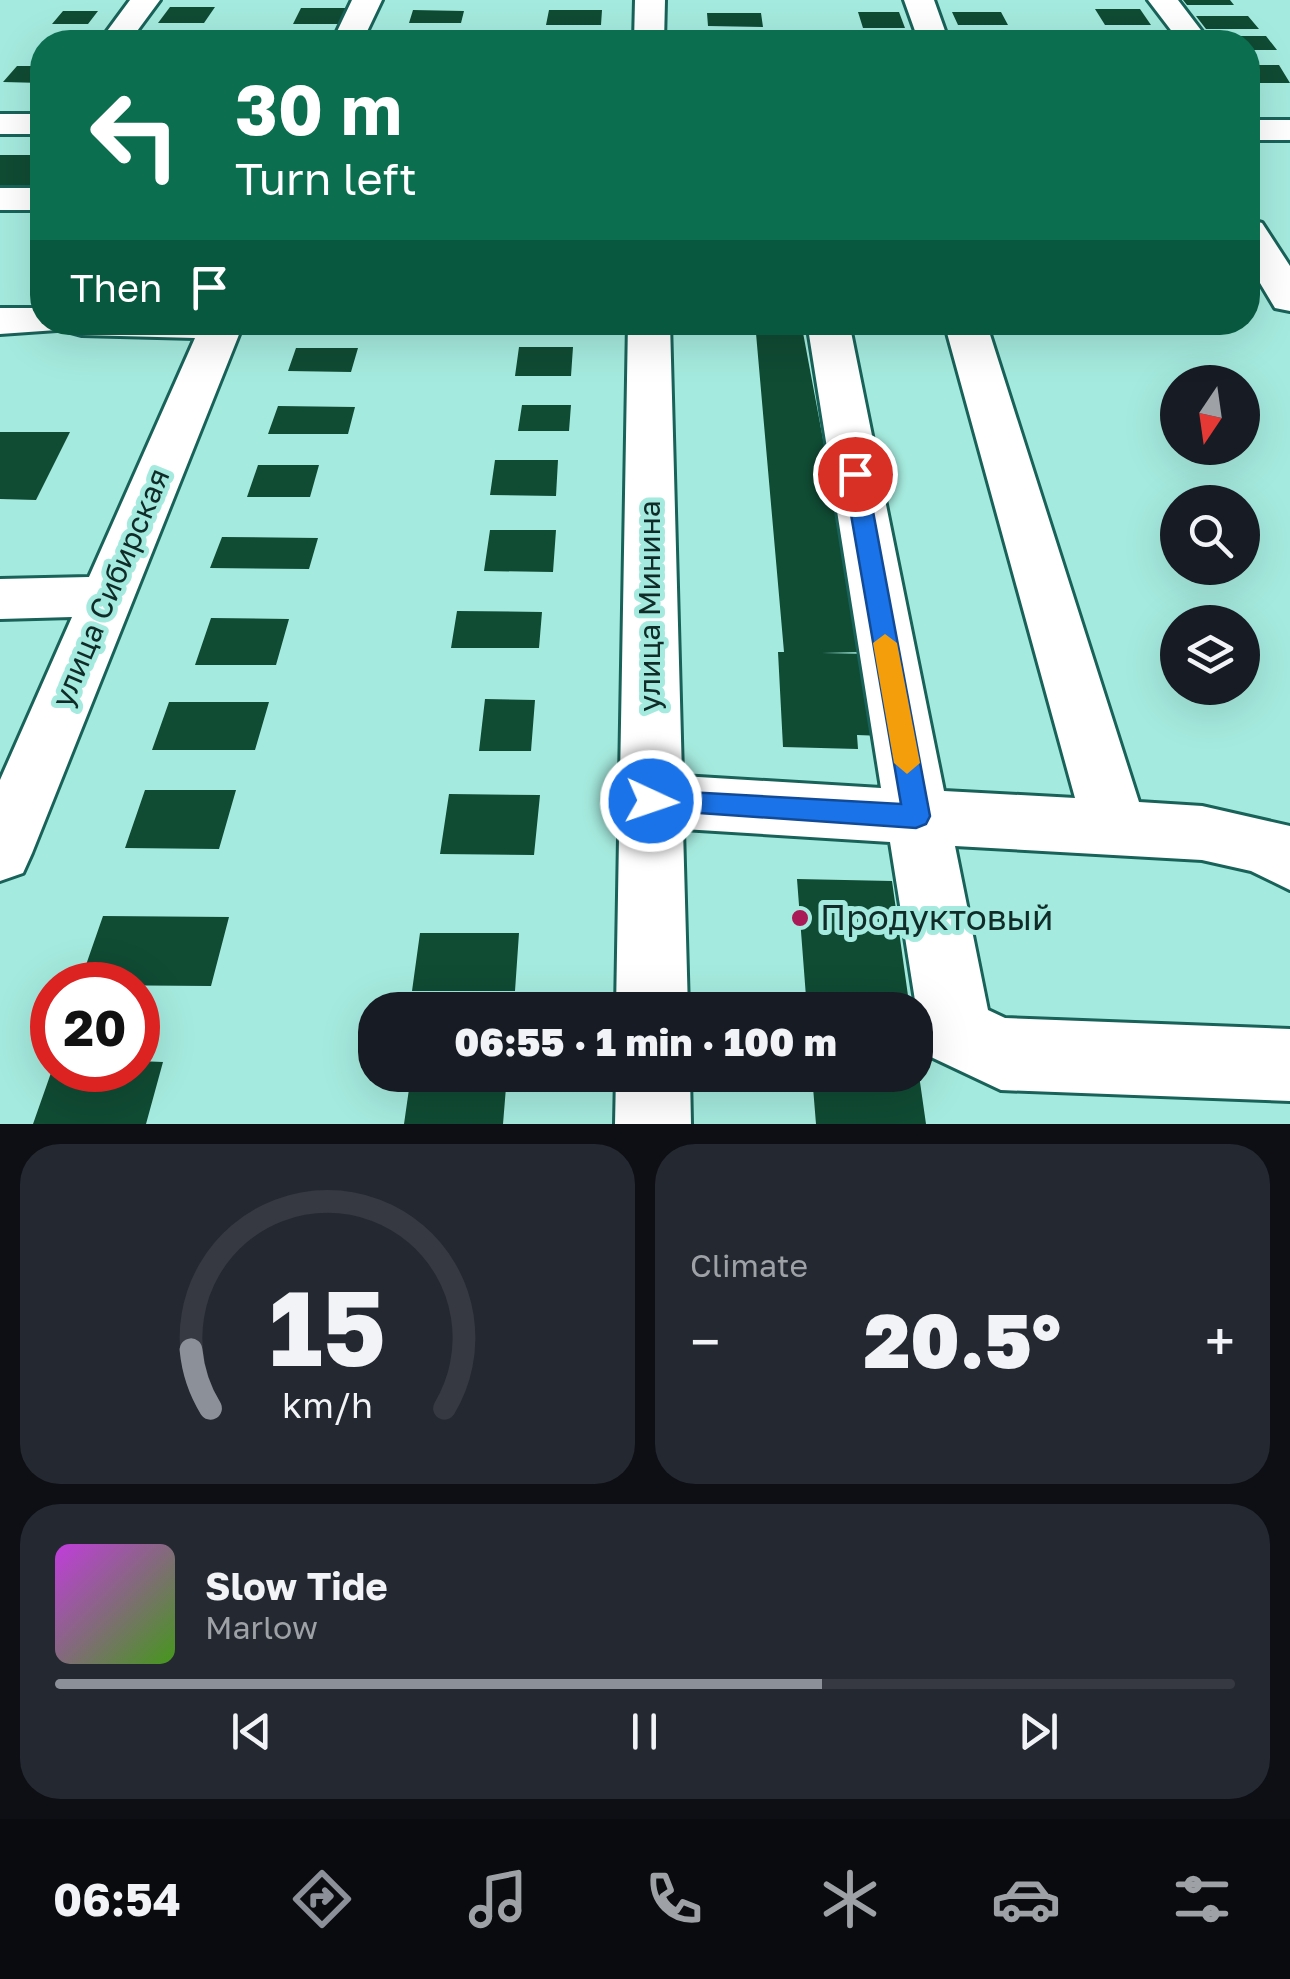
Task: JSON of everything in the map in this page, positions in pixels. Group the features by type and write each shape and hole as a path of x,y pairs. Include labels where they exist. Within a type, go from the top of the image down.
{"street":[{"path":"123,30 144,0"},
{"path":"352,30 366,0"},
{"path":"649,30 650,0"},
{"path":"919,0 930,30"},
{"path":"1163,0 1185,30"},
{"path":"0,124 30,124"},
{"path":"0,199 30,199"},
{"path":"1260,250 1290,298"},
{"path":"1260,298 1290,298"},
{"name":"улица Сибирская","path":"0,853 217,335"},
{"name":"улица Минина","path":"649,335 652,992"},
{"path":"830,335 956,1032 1001,1054 1290,1064"},
{"path":"969,335 1114,828"},
{"path":"0,599 107,596"},
{"path":"651,801 1202,832 1267,846 1290,862"},
{"path":"653,1092 653,1124"}],"building":[{"path":"1183,0 1230,0 1234,5 1187,5"},
{"path":"170,7 215,7 204,23 158,23"},
{"path":"301,8 355,8 348,24 293,24"},
{"path":"1095,9 1140,9 1151,25 1105,25"},
{"path":"413,10 464,11 461,23 409,23"},
{"path":"549,10 602,10 601,25 546,25"},
{"path":"63,11 98,11 88,24 52,24"},
{"path":"858,12 899,12 905,28 863,28"},
{"path":"952,12 1001,12 1008,25 958,25"},
{"path":"707,13 761,13 763,27 708,26"},
{"path":"1196,16 1248,16 1259,29 1206,29"},
{"path":"1260,36 1266,36 1277,50 1260,50"},
{"path":"1260,65 1279,65 1290,83 1260,83"},
{"path":"17,66 30,66 30,83 3,82"},
{"path":"0,155 30,155 30,187 0,186"},
{"path":"756,335 803,335 863,652 822,653 873,654 883,736 857,735 858,749 783,747 778,652 784,652"},
{"path":"519,347 573,347 571,376 515,376"},
{"path":"296,348 358,348 351,372 288,371"},
{"path":"522,405 571,405 569,431 518,431"},
{"path":"278,406 355,407 348,434 268,434"},
{"path":"0,432 70,432 36,500 0,499"},
{"path":"495,460 558,460 556,496 490,495"},
{"path":"258,465 319,465 310,497 247,497"},
{"path":"490,530 556,530 553,572 484,571"},
{"path":"222,537 318,538 309,569 210,568"},
{"path":"457,611 542,612 539,648 451,648"},
{"path":"211,618 289,619 276,665 195,665"},
{"path":"485,699 535,700 531,751 479,751"},
{"path":"169,702 269,702 255,750 152,750"},
{"path":"145,790 236,790 219,849 125,848"},
{"path":"449,794 540,795 534,855 440,854"},
{"path":"797,879 892,881 907,992 806,992"},
{"path":"103,916 229,917 211,986 160,986 160,962 87,962"},
{"path":"420,933 519,933 515,991 412,991"},
{"path":"44,1092 155,1092 146,1124 33,1124"},
{"path":"409,1092 506,1092 503,1124 404,1124"},
{"path":"813,1092 921,1092 926,1124 816,1124"}],"slow traffic":[{"path":"885,643 907,763"}],"place":[{"name":"Продуктовый","path":"800,918"}],"route":[{"path":"651,801 916,816 855,474"}]}
